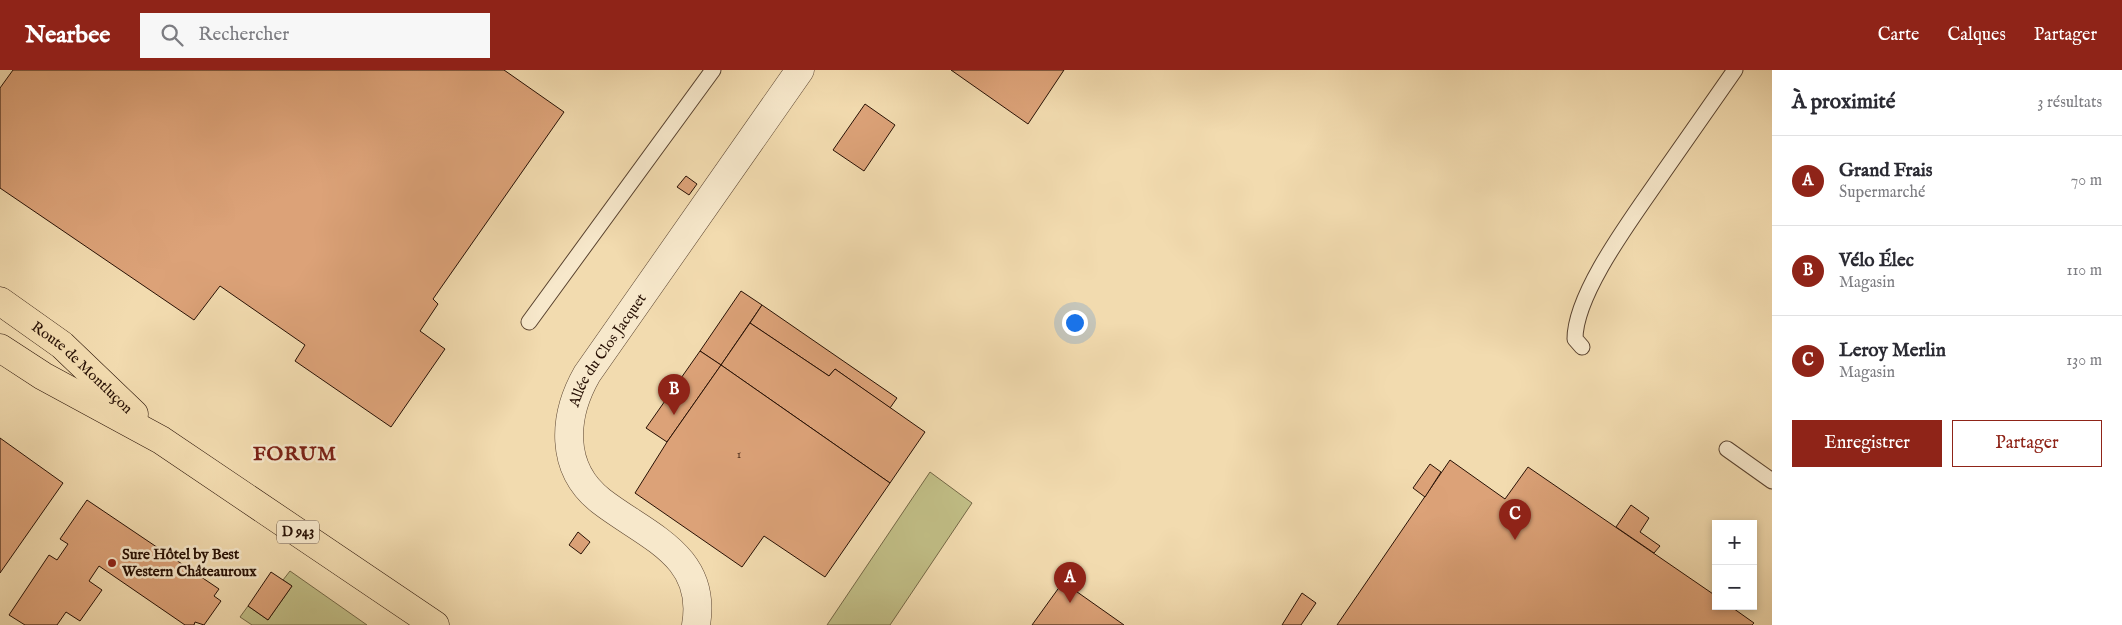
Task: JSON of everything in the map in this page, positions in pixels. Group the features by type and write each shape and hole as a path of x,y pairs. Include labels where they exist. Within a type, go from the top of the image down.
{"main road":[{"name":"Route de Montluçon","path":"0,301 62,345 161,440"},
{"name":"Route de Montluçon","path":"0,348 43,376 161,440 435,625"}],"street":[{"name":"Allée du Clos Jacquet","path":"696,625 695,591 688,573 677,555 666,544 600,501 579,474 571,453 568,432 570,414 576,394 587,374 800,70"}],"lane":[{"path":"529,322 713,70"},
{"path":"1582,347 1576,340 1576,325 1581,307 1618,238 1735,70"},
{"path":"1727,449 1772,481"}],"shaded area":[{"path":"930,472 972,503 890,625 827,625"},
{"path":"290,571 367,625 252,625 240,617 248,606 268,620 292,586 283,580"}],"building":[{"path":"13,70 504,70 564,112 433,299 438,304 420,331 445,349 391,427 295,361 305,345 220,286 194,320 0,188 0,88"},
{"path":"951,70 1064,70 1028,124"},
{"path":"865,104 895,125 864,171 833,150"},
{"path":"686,176 697,184 689,195 677,187"},
{"path":"741,291 762,305 721,365 700,351"},
{"path":"762,305 897,398 890,408 835,369 829,376 750,323"},
{"path":"750,323 829,376 835,369 925,432 890,483 721,365"},
{"path":"700,351 721,365 667,442 646,428"},
{"path":"721,365 890,483 825,577 764,536 742,567 635,493 667,442"},
{"path":"0,438 63,483 0,573"},
{"path":"1450,460 1505,499 1528,467 1712,593 1712,610 1736,610 1754,623 1752,625 1337,625"},
{"path":"1430,464 1441,472 1425,497 1413,488"},
{"name":"Sure Hôtel by Best Western Châteauroux","path":"87,500 219,589 214,596 221,601 204,625 195,622 194,625 185,625 99,566 89,581 102,590 80,621 66,612 57,625 25,625 9,615 49,555 57,560 68,544 60,539"},
{"path":"1631,505 1649,518 1640,532 1660,546 1654,553 1616,527"},
{"path":"578,532 590,542 581,554 569,545"},
{"path":"271,572 292,586 268,620 248,606"},
{"path":"1063,582 1124,625 1032,625"},
{"path":"1302,593 1316,603 1301,625 1282,625"}],"place":[{"name":"Vélo Élec","path":"674,415"},
{"name":"Leroy Merlin","path":"1515,540"},
{"name":"Sure Hôtel by Best Western Châteauroux","path":"112,563"},
{"name":"Grand Frais","path":"1070,603"}],"district":[{"name":"FORUM","path":"295,454"}]}
